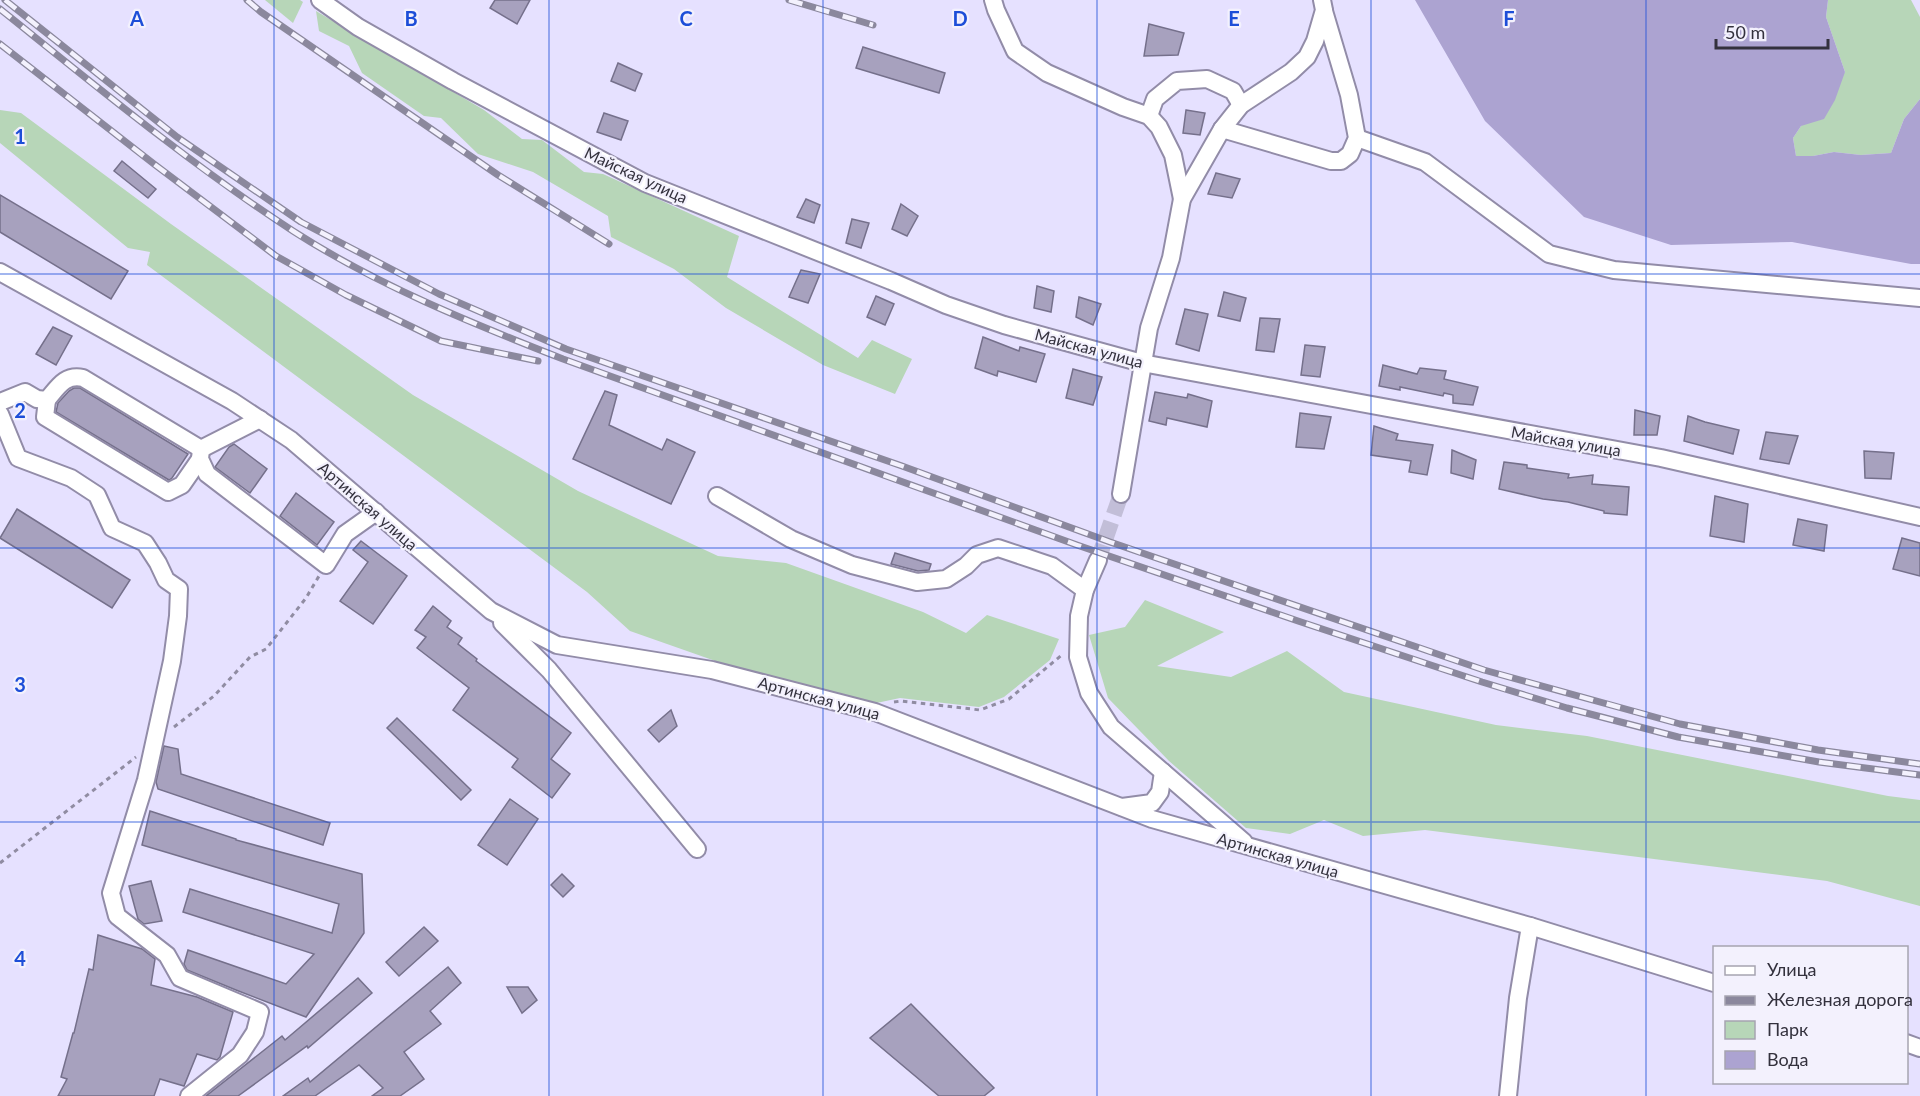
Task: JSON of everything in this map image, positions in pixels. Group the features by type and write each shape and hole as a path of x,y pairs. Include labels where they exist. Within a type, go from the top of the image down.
{"street":[{"name":"Майская улица","path":"320,0 358,27 453,81 645,183 891,280 946,305 1004,325 1142,363 1661,458 1920,517"},
{"path":"993,0 1015,51 1047,73 1123,107 1149,116 1159,127 1173,155 1182,199"},
{"path":"1121,494 1149,328 1171,258 1182,199 1222,129 1241,105 1291,72 1307,57 1315,41 1323,5"},
{"path":"1222,129 1331,161 1341,161 1350,154 1358,138 1349,95 1323,5"},
{"path":"1149,116 1155,99 1177,81 1208,79 1233,92 1241,105"},
{"path":"1358,138 1425,162 1550,254 1614,270 1920,298"},
{"path":"1173,155 1204,160"},
{"name":"Артинская улица","path":"0,272 232,401 260,419 291,440 491,611 557,645 712,670 879,713 1152,819 1530,926 1713,983"},
{"path":"260,419 200,454 182,485 168,492 45,417 47,399 65,380 74,376 83,378 200,454 207,474 326,565 345,534 376,513"},
{"path":"0,402 25,392 38,399 47,399"},
{"path":"0,414 18,458"},
{"path":"0,447 18,458 71,478 97,495 112,528 145,543 166,580 179,590 172,661 146,780 111,893 117,916 167,955 180,978 260,1012 255,1032 240,1056 189,1096"},
{"path":"717,496 791,539 852,565 917,582 946,579 966,566 977,555 998,548 1052,566 1085,590"},
{"path":"1098,560 1085,590 1079,616 1078,657 1089,693 1111,727 1249,847"},
{"path":"491,611 549,670 697,849"},
{"path":"1121,807 1152,803 1160,792 1163,772"},
{"path":"1508,1096 1518,998 1530,926"}],"path":[{"path":"879,713 886,704 901,701 980,710 1009,699 1057,661 1078,637"}],"green space":[{"path":"265,0 300,0 303,2 293,23"},
{"path":"1828,0 1911,0 1920,17 1920,99 1904,119 1891,153 1861,155 1834,152 1796,156 1793,138 1845,72 1826,17"},
{"path":"316,11 484,110 522,139 542,140 584,172 603,174 739,236 727,277 858,358 872,340 912,359 895,394 823,365 726,308 674,269 611,237 608,216 533,172 478,154 441,118 424,116 362,73 349,46 319,31"},
{"path":"0,110 21,113 171,224 413,395 578,491 718,556 786,563 923,612 966,633 987,615 1059,639 1050,660 1004,697 979,707 900,698 867,705 741,670 630,631 587,592 147,265 150,252 128,248 0,143"},
{"path":"1145,600 1224,632 1157,666 1231,677 1287,651 1344,692 1496,725 1587,736 1888,796 1920,800 1920,906 1827,881 1425,830 1363,836 1324,820 1290,834 1246,828 1169,761 1108,698 1089,635 1125,627"}],"water":[{"path":"1415,0 1828,0 1826,17 1845,72 1835,100 1824,119 1801,126 1793,138 1796,156 1834,152 1861,155 1891,153 1904,119 1920,99 1920,264 1792,242 1671,245 1584,217 1485,121"}],"building":[{"path":"495,0 530,0 517,24 490,8"},
{"path":"1149,24 1184,33 1178,55 1144,56"},
{"path":"863,47 945,73 939,93 856,68"},
{"path":"618,63 642,74 635,91 611,81"},
{"path":"1186,110 1205,113 1200,135 1183,133"},
{"path":"604,113 628,121 621,140 597,132"},
{"path":"122,161 156,189 148,198 114,171"},
{"path":"1216,173 1240,179 1232,198 1208,194"},
{"path":"0,195 128,271 111,299 0,232"},
{"path":"806,199 820,205 814,223 797,217"},
{"path":"901,204 918,216 907,236 892,229"},
{"path":"852,219 869,223 861,248 846,243"},
{"path":"801,270 820,274 808,303 789,297"},
{"path":"1037,286 1054,291 1051,312 1034,308"},
{"path":"1224,292 1246,298 1240,321 1218,316"},
{"path":"876,296 894,304 885,325 867,317"},
{"path":"1079,297 1101,304 1093,325 1076,317"},
{"path":"1185,309 1208,314 1199,351 1176,344"},
{"path":"1260,318 1280,319 1274,352 1256,350"},
{"path":"53,327 72,336 56,365 36,354"},
{"path":"983,337 1019,351 1020,347 1045,354 1036,382 998,371 997,376 975,368"},
{"path":"1305,345 1325,347 1320,377 1301,375"},
{"path":"1383,365 1417,374 1420,368 1446,371 1444,379 1478,387 1473,405 1453,403 1453,395 1444,393 1443,396 1400,387 1400,390 1379,386"},
{"path":"1073,369 1102,377 1093,405 1066,398"},
{"path":"74,388 80,388 188,454 172,478 169,480 56,412 58,403"},
{"path":"605,391 617,395 609,425 662,450 667,439 695,452 671,504 573,459"},
{"path":"1155,392 1187,398 1188,394 1212,401 1207,427 1167,418 1166,425 1149,421"},
{"path":"1635,410 1660,416 1657,435 1634,435"},
{"path":"1300,413 1331,417 1324,449 1296,447"},
{"path":"1688,416 1739,430 1733,454 1684,441"},
{"path":"1374,426 1398,434 1396,440 1433,445 1427,475 1409,472 1411,461 1371,455"},
{"path":"1766,432 1798,436 1789,464 1760,459"},
{"path":"234,444 267,469 250,493 215,467 229,447"},
{"path":"1452,450 1476,460 1473,479 1451,473"},
{"path":"1864,451 1894,453 1891,479 1865,478"},
{"path":"1504,462 1569,474 1568,478 1593,475 1592,484 1629,487 1627,515 1604,513 1604,511 1568,502 1499,489"},
{"path":"296,493 334,522 317,545 280,516"},
{"path":"1715,496 1748,504 1744,542 1710,536"},
{"path":"17,509 130,580 112,608 0,538"},
{"path":"1798,519 1827,525 1824,551 1793,545"},
{"path":"1902,538 1920,543 1920,576 1893,569"},
{"path":"361,541 407,576 373,624 340,601 368,562 353,550"},
{"path":"895,553 931,564 929,570 918,571 891,564"},
{"path":"433,606 451,621 447,627 462,638 458,644 477,659 476,661 571,733 551,759 570,774 552,798 512,767 518,759 453,710 469,688 417,648 426,637 415,630"},
{"path":"671,710 677,726 659,742 648,730"},
{"path":"397,718 471,790 461,800 387,728"},
{"path":"164,746 178,749 181,774 330,823 323,845 158,789 156,782"},
{"path":"510,799 538,819 507,865 478,845"},
{"path":"150,811 236,840 362,874 364,933 306,1017 187,970 184,964 188,950 286,984 314,954 183,912 190,889 332,933 339,904 142,845"},
{"path":"562,874 574,886 563,897 551,885"},
{"path":"151,881 162,921 144,924 138,919 129,886"},
{"path":"424,927 438,941 399,976 386,962"},
{"path":"98,935 142,949 155,959 151,985 197,997 233,1012 220,1057 217,1060 197,1054 184,1086 160,1079 154,1096 58,1096 67,1079 61,1077 89,969 93,970"},
{"path":"448,967 461,983 430,1011 441,1024 404,1052 424,1079 400,1096 372,1096 383,1088 359,1065 315,1096 283,1096 308,1078 310,1082"},
{"path":"358,978 372,993 308,1048 307,1046 238,1096 206,1096 282,1036 285,1040"},
{"path":"507,987 528,987 537,1000 522,1013"},
{"path":"911,1004 994,1088 984,1096 939,1096 870,1038"}],"tunnel":[{"path":"1098,560 1121,494"}],"railway":[{"path":"5,0 177,137 301,222 439,294 566,349 902,466 1110,542 1484,670 1680,724 1818,750 1920,764"},
{"path":"247,0 261,12 498,175 609,244"},
{"path":"789,0 873,25"},
{"path":"0,9 180,152 325,251 425,302 563,359 1077,545 1482,682 1567,708 1678,737 1819,762 1920,775"},
{"path":"0,44 276,256 346,295 441,341 538,361"}]}
